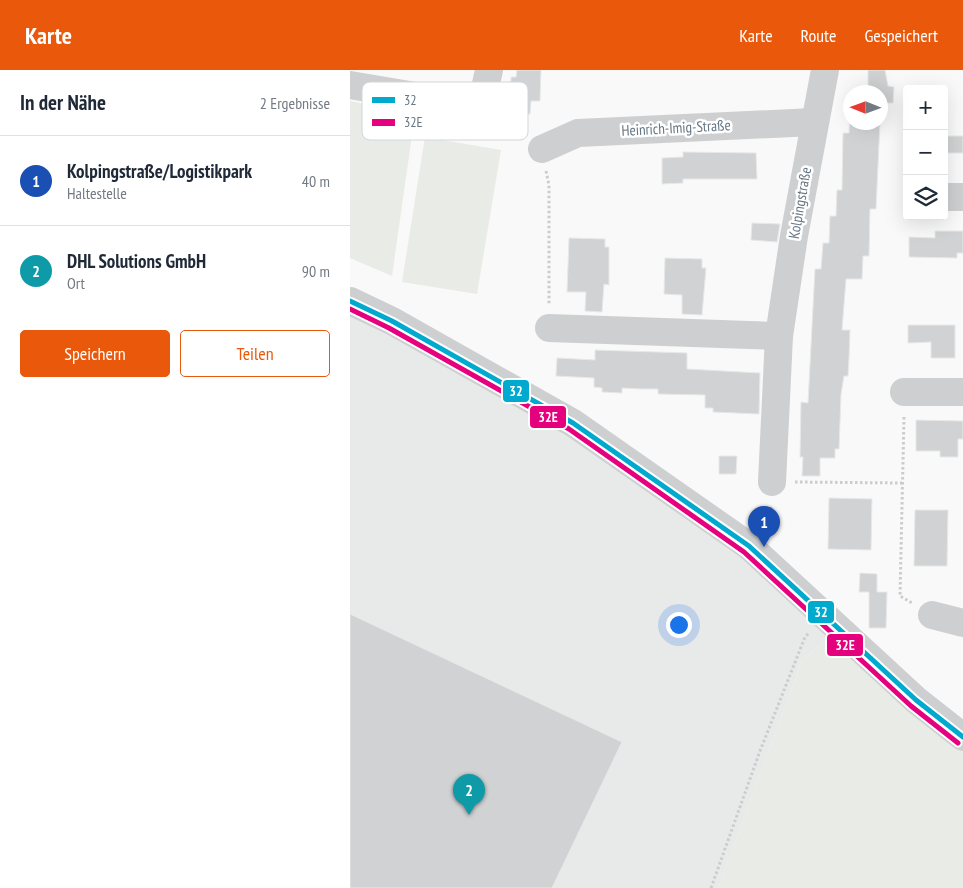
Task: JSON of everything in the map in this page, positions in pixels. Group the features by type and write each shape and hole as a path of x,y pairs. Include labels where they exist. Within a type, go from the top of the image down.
{"street":[{"name":"Kolpingstraße","path":"772,482 779,336 814,122 825,70"},
{"name":"Heinrich-Imig-Straße","path":"542,150 578,133 814,122"},
{"path":"948,197 963,197"},
{"path":"350,301 392,321 573,423 749,546 916,700 963,737"},
{"path":"549,328 779,336"},
{"path":"904,392 963,392"},
{"path":"932,615 963,623"}],"path":[{"path":"528,133 542,150 549,185 549,328"},
{"path":"904,392 900,596 932,615"},
{"path":"749,546 770,517 772,482 902,483"},
{"path":"710,888 760,751 805,637 824,615"}],"shaded area":[{"path":"350,101 362,103 362,140 411,140 392,276 350,258"},
{"path":"425,140 443,140 501,150 477,294 402,282"},
{"path":"350,313 476,376 733,541 830,636 802,660 718,888 350,888"},
{"path":"830,636 963,746 963,888 718,888 802,660"}],"building":[{"path":"517,70 541,70 540,101 531,101 530,114 528,114 528,82 511,82 511,77 516,77"},
{"path":"868,70 885,70 888,85 868,85"},
{"path":"888,86 894,87 893,103 888,103"},
{"path":"849,130 880,130 876,209 870,209 869,256 863,256 862,279 846,279 842,330 850,330 849,358 848,376 844,376 841,394 839,449 835,449 835,458 820,458 820,476 802,476 803,457 800,457 801,402 808,403 815,269 821,269 823,243 829,243 830,216 836,216 837,190 842,190 843,133 849,133"},
{"path":"948,136 963,136 963,153 948,153"},
{"path":"683,152 756,153 757,179 683,179 683,183 662,184 662,158 683,157"},
{"path":"752,223 780,224 777,242 751,240"},
{"path":"935,231 963,231 963,253 957,253 957,258 909,257 909,237 935,238"},
{"path":"569,238 605,239 605,247 609,247 609,285 604,284 602,312 585,311 586,292 567,292"},
{"path":"665,258 702,259 702,268 706,268 702,315 682,314 682,295 664,294"},
{"path":"908,325 955,325 955,358 931,358 931,342 908,343"},
{"path":"595,350 687,353 687,369 760,373 759,414 713,412 713,408 705,408 705,395 658,394 658,389 622,388 622,393 602,392 602,388 594,387 594,378 556,376 557,358 595,360"},
{"path":"916,420 963,421 963,439 958,439 958,457 940,457 940,451 916,451"},
{"path":"719,456 737,456 736,474 719,474"},
{"path":"829,498 872,499 871,550 828,549"},
{"path":"915,510 948,510 947,566 914,566"},
{"path":"860,573 877,574 877,592 887,592 886,628 869,628 869,592 859,592"},
{"path":"350,614 622,742 552,888 350,888"}],"transit line":[{"name":"32","path":"350,301 392,321 573,423 749,546 916,700 963,737"},
{"name":"32E","path":"350,309 389,328 569,429 744,552 911,706 958,743"}],"place":[{"name":"Kolpingstraße/Logistikpark","path":"764,547"},
{"name":"DHL Solutions GmbH","path":"469,815"}]}
